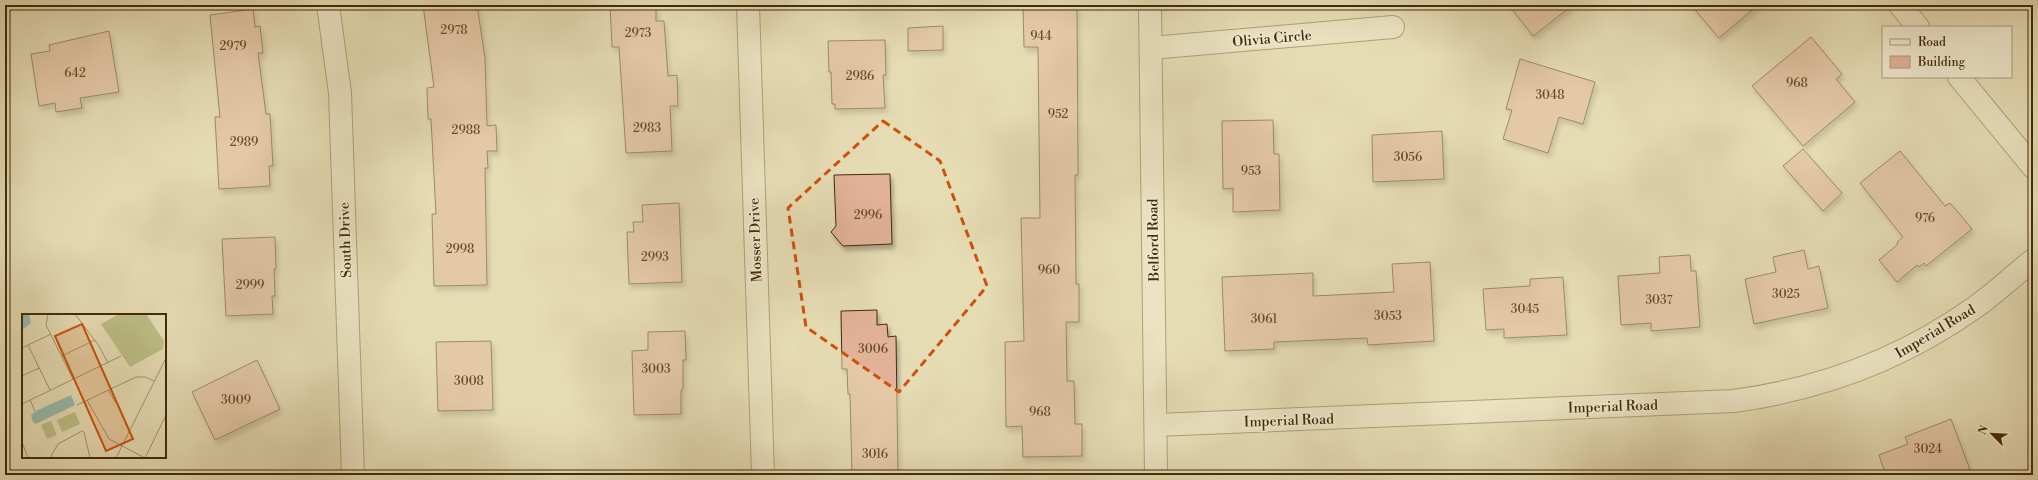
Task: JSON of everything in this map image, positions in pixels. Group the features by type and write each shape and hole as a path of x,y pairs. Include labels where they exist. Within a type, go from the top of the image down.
{"street":[{"name":"South Drive","path":"328,5 340,93 353,475"},
{"name":"Mosser Drive","path":"748,5 763,475"},
{"name":"Belford Road","path":"1150,5 1156,475"},
{"path":"1900,5 1917,26"},
{"name":"Olivia Circle","path":"1151,48 1393,27"},
{"path":"1960,78 2033,167"},
{"name":"Imperial Road","path":"1156,426 1726,401 1767,396 1830,381 1876,364 1920,343 1974,308 2033,260"}],"highlighted area":[{"path":"883,121 940,161 987,286 899,392 806,327 788,208"}],"building":[{"path":"423,5 477,5 485,58 487,126 496,125 497,151 487,151 488,168 485,168 487,285 434,286 432,214 436,214 431,119 428,119 427,88 434,87"},
{"path":"610,5 656,5 656,21 664,21 668,76 677,75 678,106 670,106 672,151 626,153 619,47 612,47"},
{"path":"1023,5 1077,5 1078,175 1075,175 1076,284 1079,284 1079,322 1066,322 1067,381 1074,381 1075,424 1082,424 1082,456 1023,457 1022,426 1006,427 1005,342 1024,341 1021,218 1040,218 1038,47 1024,47"},
{"path":"1509,5 1573,5 1533,36"},
{"path":"1691,5 1758,5 1719,38"},
{"path":"253,9 255,27 260,26 263,53 258,53 266,114 270,114 273,166 269,166 270,186 219,189 215,117 220,117 210,15"},
{"path":"943,26 943,50 908,51 908,28"},
{"path":"109,31 119,92 80,98 82,108 56,112 55,103 39,106 31,54 50,51 49,45"},
{"path":"1811,37 1842,74 1836,79 1855,102 1803,146 1752,86"},
{"path":"885,40 886,75 883,75 885,108 835,109 835,104 832,104 828,41"},
{"path":"1520,59 1595,82 1583,124 1559,117 1548,153 1503,139 1512,110 1506,109"},
{"path":"1273,120 1274,154 1279,154 1280,210 1233,212 1233,188 1223,189 1222,121"},
{"path":"1442,131 1444,179 1373,182 1372,135"},
{"path":"1803,149 1842,193 1823,211 1783,166"},
{"path":"1900,151 1945,206 1950,203 1972,229 1926,266 1924,263 1919,267 1917,265 1897,282 1879,260 1898,244 1897,242 1903,237 1860,183"},
{"path":"890,174 892,244 843,246 831,232 836,226 834,175"},
{"path":"679,203 682,282 629,284 627,232 634,232 633,222 643,222 642,205"},
{"path":"275,237 276,269 274,269 275,296 272,296 273,314 226,316 222,239"},
{"path":"1804,250 1808,269 1819,266 1828,308 1754,324 1745,279 1776,272 1773,257"},
{"path":"1690,255 1691,271 1696,271 1700,327 1651,331 1651,323 1621,325 1618,276 1660,273 1659,257"},
{"path":"1430,262 1434,341 1368,345 1367,338 1274,342 1274,349 1225,351 1222,277 1313,273 1313,296 1394,292 1392,264"},
{"path":"1563,277 1567,335 1504,338 1504,329 1486,330 1483,289 1530,286 1530,279"},
{"path":"877,310 877,325 887,324 888,337 896,336 898,475 852,475 850,394 848,394 847,369 842,369 841,311"},
{"path":"685,331 686,360 683,360 681,414 634,415 632,351 648,350 648,332"},
{"path":"491,341 493,410 438,411 436,342"},
{"path":"257,360 280,409 215,440 192,392"},
{"path":"1951,419 1972,475 1886,475 1879,455 1908,444 1905,437"}]}
